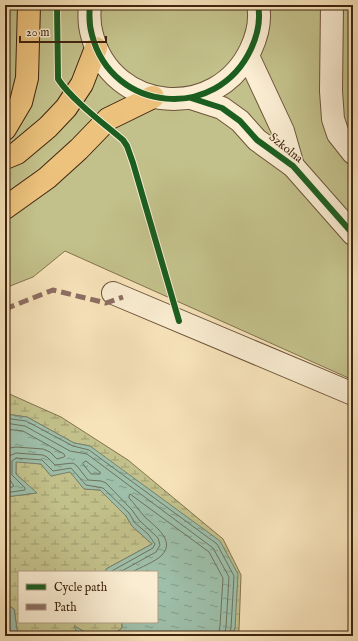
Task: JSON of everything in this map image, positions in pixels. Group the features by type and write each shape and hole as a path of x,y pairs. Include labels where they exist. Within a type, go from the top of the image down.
{"highway":[{"path":"5,129 21,102 27,78 29,5"},
{"path":"5,158 17,153 48,127 66,108 82,84 96,48"},
{"path":"5,208 47,178 79,149 108,119 153,97"}],"street":[{"name":"Szkolna","path":"90,5 89,20 91,35 102,60 110,71 119,80 141,93 153,97 179,100 205,94 230,79 240,68 248,56 254,42 258,26 258,5"},
{"path":"332,5 331,91 333,119 338,134 353,153"},
{"name":"Szkolna","path":"248,56 283,131 293,166"},
{"name":"Szkolna","path":"191,98 222,108 240,121 257,140 293,166 353,234"},
{"path":"113,292 353,394"}],"green space":[{"path":"5,5 353,5 353,380 65,251 33,277 5,288"},
{"path":"5,392 61,417 128,460 223,539 241,575 239,630 237,636 232,636 235,628 90,446 74,443 27,417 5,414"},
{"path":"16,461 41,464 51,476 70,471 84,489 100,490 126,516 132,526 152,544 106,569 106,571 18,571 18,623 122,623 122,628 111,636 93,636 75,627 79,636 18,636 14,609 5,604 5,497 36,493 16,474"}],"water":[{"path":"5,414 27,417 74,443 90,446 220,541 238,574 235,628 232,636 111,636 122,628 122,623 158,623 158,571 106,571 106,569 152,544 132,526 126,516 100,490 84,489 70,472 51,476 41,464 16,462 16,474 37,493 5,497"},
{"path":"5,604 14,609 18,636 5,636"},
{"path":"74,626 93,636 79,636"}],"marked path":[{"path":"5,309 53,290 106,303 123,297"}],"cycle path":[{"path":"57,5 58,79 79,103 123,140 127,146 179,321"},
{"path":"90,5 91,31 103,61 120,80 142,93 166,99 191,97 215,89 235,73 251,49 255,39 259,22 258,5"},
{"path":"191,98 222,108 240,121 257,140 293,166 353,234"}]}
